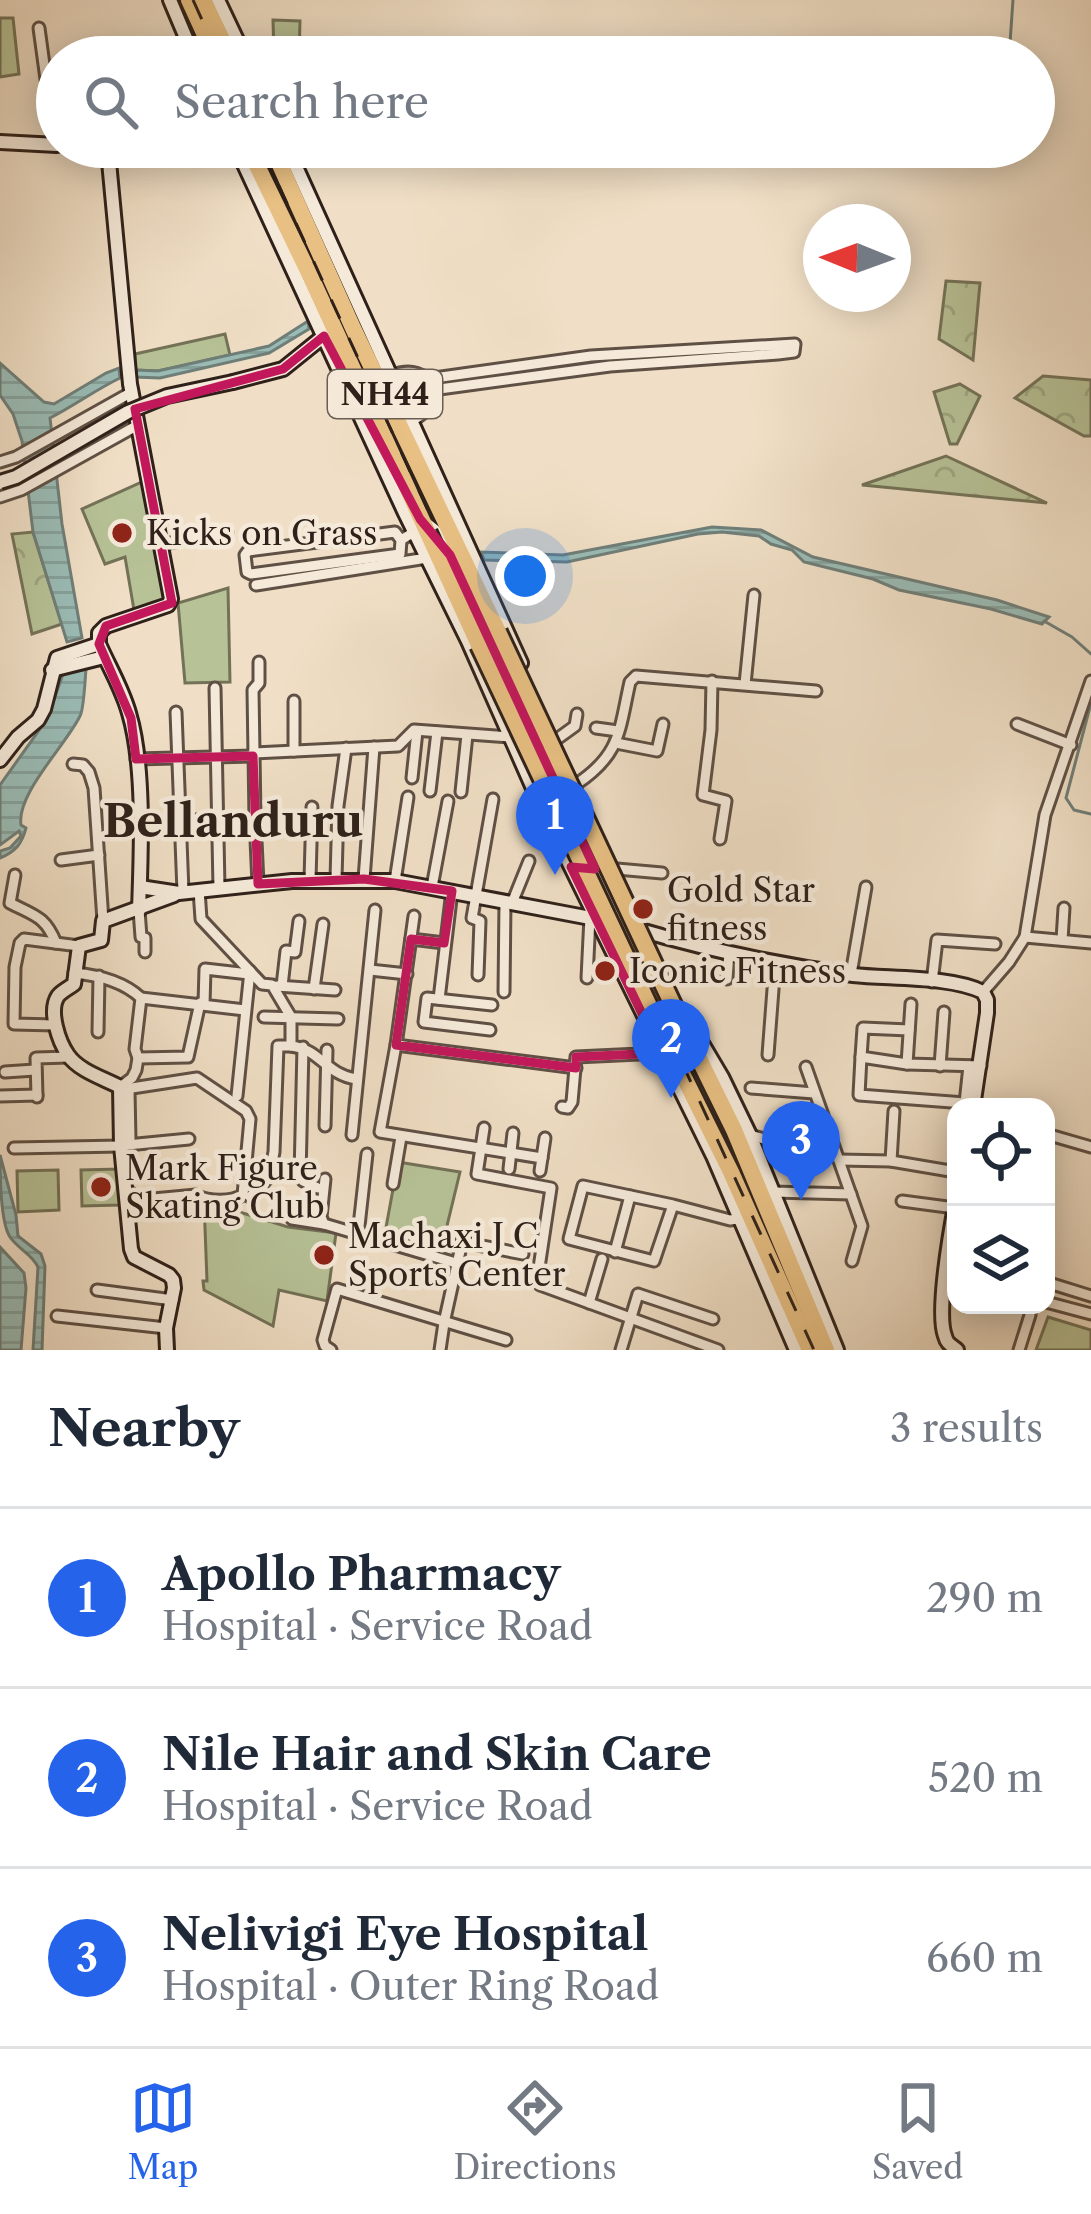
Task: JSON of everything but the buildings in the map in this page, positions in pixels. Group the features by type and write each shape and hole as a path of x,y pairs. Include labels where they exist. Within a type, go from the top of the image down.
{"highway":[{"path":"202,0 220,36"},
{"path":"179,1 199,36"},
{"name":"NH44","path":"262,168 320,296 412,530 478,645 810,1350"},
{"name":"NH44","path":"281,168 340,300 410,421 498,632 779,1225 826,1350"},
{"path":"340,300 361,314"},
{"path":"393,373 398,408 410,421"},
{"path":"622,926 733,1152 750,1168"}],"street":[{"path":"218,0 235,36"},
{"path":"179,1 188,36"},
{"path":"39,28 40,36"},
{"path":"0,142 36,144"},
{"path":"109,168 131,388 171,599 168,605 106,626 99,633 98,652 114,674 131,718 140,822 139,910 146,952"},
{"path":"246,168 323,333 362,404"},
{"path":"296,168 361,314 393,373 415,372 430,384 609,360 794,348"},
{"path":"0,479 126,407 165,390 232,379 280,364 323,333"},
{"path":"410,421 430,406 430,384"},
{"path":"0,463 131,388"},
{"path":"0,497 138,425"},
{"path":"425,466 643,932 750,1136 773,1192 779,1225 836,1350"},
{"path":"412,530 468,641 593,917 720,1160 738,1219 796,1350"},
{"path":"412,530 400,554 247,572 248,551 412,530 436,532 622,926"},
{"path":"160,545 227,532"},
{"path":"324,542 327,564"},
{"path":"256,585 427,558"},
{"path":"745,684 754,596"},
{"path":"0,760 38,720 60,664 98,652"},
{"path":"258,884 253,690 259,683 259,662"},
{"path":"575,785 604,762 617,737 635,676 816,691"},
{"path":"712,681 703,795 727,801 720,839"},
{"path":"983,992 1025,937 1045,815 1091,681"},
{"path":"215,688 219,888"},
{"path":"294,701 294,751"},
{"path":"176,712 181,892"},
{"path":"557,740 575,726 577,714"},
{"path":"596,728 657,751 663,724"},
{"path":"1017,724 1071,745"},
{"path":"136,759 398,746 417,730 510,737"},
{"path":"412,778 417,730"},
{"path":"430,791 436,732"},
{"path":"460,792 467,735"},
{"path":"0,738 18,737"},
{"path":"364,879 374,747"},
{"path":"336,879 346,748"},
{"path":"56,1025 14,1024 14,983 17,953 24,939 79,946 100,940 104,921 94,788 83,765 73,764"},
{"path":"395,881 408,797"},
{"path":"478,975 480,921 472,918 493,799"},
{"path":"432,887 448,801"},
{"path":"310,880 312,807"},
{"path":"140,822 255,818"},
{"path":"61,860 99,855"},
{"path":"503,992 509,902 529,862"},
{"path":"570,866 662,873"},
{"path":"15,875 10,903 48,923 56,943"},
{"path":"140,887 181,892 310,880 395,881 593,917 775,963 965,985 983,992 987,1000 965,1103 859,1095 863,1028 909,1030"},
{"path":"851,974 866,887"},
{"path":"199,890 201,919 262,984 335,990"},
{"path":"439,999 452,891"},
{"path":"104,921 181,892"},
{"path":"1062,940 1064,908"},
{"path":"352,1136 375,910"},
{"path":"413,916 380,1132 542,1158"},
{"path":"587,978 593,917"},
{"path":"299,921 296,952 286,951 277,986 291,1017 297,1047 300,1177 321,1184 324,1224"},
{"path":"314,988 322,924"},
{"path":"1025,937 1091,943"},
{"path":"411,939 444,943"},
{"path":"932,982 937,940 995,944"},
{"path":"79,946 74,984 56,1000 56,1025 69,1057 120,1087"},
{"path":"727,980 729,953"},
{"path":"768,1055 775,963"},
{"path":"138,1058 188,1057 202,1004 205,969 249,973"},
{"path":"370,970 406,974"},
{"path":"74,973 99,976 141,998 245,1010"},
{"path":"237,1096 249,973"},
{"path":"98,1032 99,976"},
{"path":"0,982 14,983"},
{"path":"120,1087 133,1078 138,1058 141,998"},
{"path":"490,1030 424,1022 427,998 492,1005"},
{"path":"908,1064 910,1004"},
{"path":"940,1066 944,1012"},
{"path":"264,1017 338,1019"},
{"path":"396,1045 576,1067"},
{"path":"250,1197 269,1177 274,1152 278,1046 313,1052 338,1075 356,1079"},
{"path":"325,1126 327,1050"},
{"path":"562,1107 572,1102 576,1057 661,1052"},
{"path":"0,1096 37,1096 36,1058 69,1057"},
{"path":"861,1057 975,1066"},
{"path":"806,1066 862,1226 852,1261"},
{"path":"973,1098 975,1066"},
{"path":"5,1072 35,1070"},
{"path":"197,1078 246,1111 250,1119 243,1195 132,1201 123,1144 130,1140 130,1090 197,1078"},
{"path":"120,1087 134,1256 169,1275 175,1288 166,1350"},
{"path":"751,1088 814,1093"},
{"path":"891,1161 894,1111"},
{"path":"484,1128 477,1174 551,1187 540,1286 718,1350"},
{"path":"508,1168 513,1133"},
{"path":"750,1136 837,1155 947,1170"},
{"path":"1055,1137 1091,1147"},
{"path":"393,1184 401,1138"},
{"path":"540,1171 544,1138"},
{"path":"14,1148 189,1139"},
{"path":"274,1152 300,1155"},
{"path":"358,1235 367,1154"},
{"path":"673,1204 655,1261 569,1239 583,1186 673,1204 730,1220 738,1219"},
{"path":"773,1192 851,1195"},
{"path":"615,1252 630,1196"},
{"path":"902,1201 947,1204"},
{"path":"292,1219 456,1263"},
{"path":"440,1350 460,1245 466,1242 524,1255"},
{"path":"589,1303 602,1259"},
{"path":"947,1266 943,1330 957,1350"},
{"path":"1055,1285 1091,1296"},
{"path":"330,1349 323,1340 337,1289 506,1340"},
{"path":"97,1290 173,1300"},
{"path":"621,1350 640,1293 712,1319"},
{"path":"1055,1304 1091,1314"},
{"path":"1019,1350 1030,1315"},
{"path":"58,1316 166,1328"}],"highlighted area":[{"path":"324,336 420,519 450,555 595,869 571,867 661,1053 576,1057 576,1068 396,1045 411,939 444,943 452,891 364,879 258,884 253,756 136,759 131,718 99,644 106,626 172,603 135,409 283,369"}],"green space":[{"path":"0,18 13,18 19,74 0,77"},
{"path":"273,20 300,21 300,36 273,36"},
{"path":"946,281 980,283 973,360 939,339"},
{"path":"225,334 230,355 158,371 135,370 135,354"},
{"path":"1043,376 1091,380 1091,436 1015,398"},
{"path":"960,384 980,396 957,444 950,444 934,392"},
{"path":"946,456 1047,503 862,485"},
{"name":"Kicks on Grass","path":"142,482 168,600 134,610 125,557 105,564 82,509"},
{"path":"33,532 62,624 32,634 12,534"},
{"path":"228,588 230,682 185,683 178,603"},
{"path":"398,1162 460,1172 446,1230 457,1236 451,1251 385,1233"},
{"name":"Mark Figure Skating Club","path":"119,1169 120,1205 82,1206 81,1170"},
{"path":"58,1170 59,1210 18,1212 17,1171"},
{"path":"204,1201 288,1227 336,1233 327,1301 279,1290 273,1326 204,1290"},
{"path":"1048,1317 1091,1330 1091,1350 1036,1350"}],"water":[{"path":"308,321 309,329 269,353 160,378 135,377 135,370 158,371 269,346"},
{"path":"0,363 44,402 54,404 119,368 120,378 50,418 82,638 67,642 33,532 22,441 0,395"},
{"path":"712,527 761,530 813,557 997,600 1049,617 1042,624 899,590 804,562 792,550 759,536 698,534 567,562 484,560 481,552 563,555"},
{"path":"86,669 80,716 26,799 21,825 26,828 20,843 0,858 0,851 21,836 19,831 0,845 0,785 47,719 63,674"},
{"path":"0,1155 18,1236 41,1254 45,1266 42,1350 33,1350 38,1267 7,1230"},
{"path":"0,1247 24,1273 21,1350 0,1350"}],"waterway":[{"path":"1010,36 1013,0"},
{"path":"1044,621 1091,654"},
{"path":"1091,703 1066,798 1074,810 1091,814"}],"railway":[{"path":"193,0 209,36"},
{"path":"271,168 814,1350"}],"place":[{"name":"Kicks on Grass","path":"122,533"},
{"name":"Apollo Pharmacy","path":"555,875"},
{"name":"Gold Star fitness","path":"643,909"},
{"name":"Iconic Fitness","path":"605,971"},
{"name":"Nile Hair and Skin Care","path":"671,1098"},
{"name":"Mark Figure Skating Club","path":"101,1187"},
{"name":"Nelivigi Eye Hospital","path":"801,1200"},
{"name":"Machaxi J C Sports Center","path":"324,1255"}],"district":[{"name":"Bellanduru","path":"233,821"}]}
